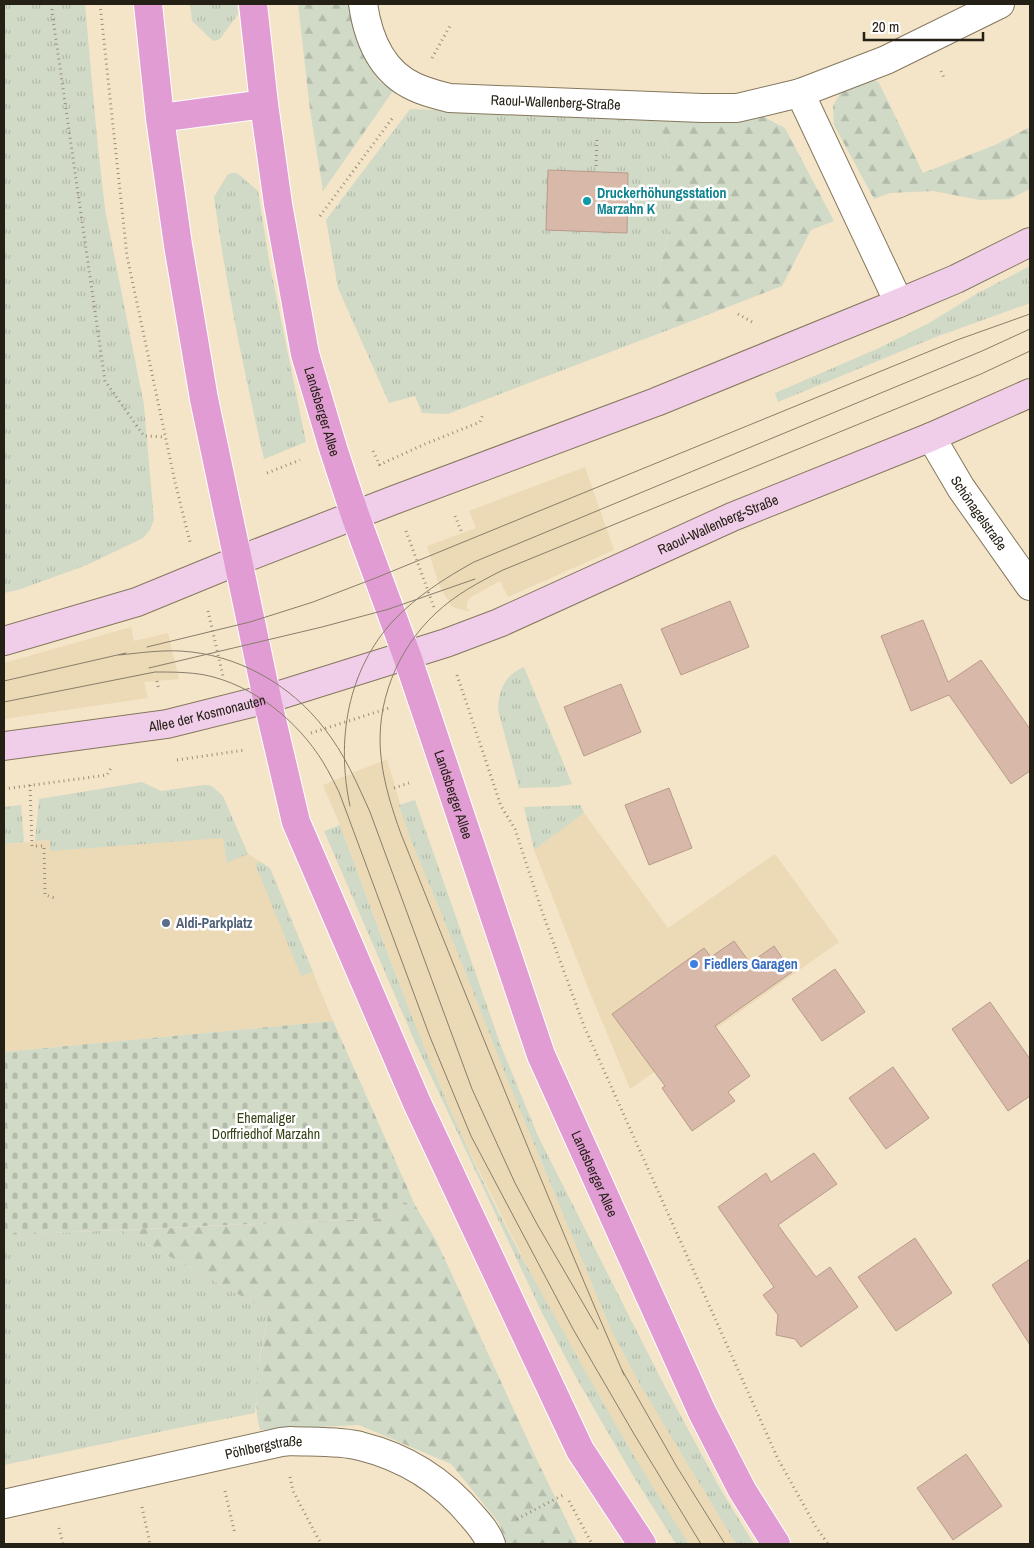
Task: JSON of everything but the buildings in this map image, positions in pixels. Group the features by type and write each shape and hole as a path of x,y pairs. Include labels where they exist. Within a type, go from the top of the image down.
{"main road":[{"path":"148,4 160,118 178,244 204,399 267,699 296,822 417,1103 580,1450 642,1544"},
{"name":"Landsberger Allee","path":"253,4 264,104 284,243 305,354 355,515 407,656 541,1055 702,1412 742,1490 776,1544"},
{"path":"160,118 264,104"},
{"path":"4,641 137,602 355,515 656,402 956,279 1030,242"},
{"name":"Raoul-Wallenberg-Straße","path":"407,656 499,623 732,517 931,437 1030,393"},
{"name":"Allee der Kosmonauten","path":"4,746 167,724 267,699 407,656"}],"street":[{"name":"Raoul-Wallenberg-Straße","path":"363,4 366,22 378,56 401,79 415,87 449,98 702,108 737,108 800,93 886,60 1000,4"},
{"path":"800,93 899,303"},
{"name":"Schönagelstraße","path":"931,437 961,488 1030,586"},
{"name":"Pöhlbergstraße","path":"4,1504 281,1442 358,1445 400,1458 432,1478 460,1502 488,1535 491,1544"}],"path":[{"path":"52,4 105,380 144,436 165,437"},
{"path":"100,4 127,256 177,490"},
{"path":"320,216 415,87"},
{"path":"439,438 480,422 483,414"},
{"path":"373,450 418,560 500,806 515,829 544,917 584,1026 778,1459 816,1527 828,1544"},
{"path":"266,473 308,457"},
{"path":"455,516 462,533"},
{"path":"173,760 241,751 277,742 420,698 467,674"},
{"path":"4,789 107,775"},
{"path":"394,788 409,783"},
{"path":"30,785 32,846 44,846 45,895 55,898"},
{"path":"294,1491 321,1544"},
{"path":"228,1504 235,1534"},
{"path":"145,1521 150,1544"},
{"path":"62,1538 63,1544"}],"shaded area":[{"path":"585,467 614,550 508,597 500,581 471,597 467,602 467,608 471,612 452,607 439,585 427,546 476,528 469,511"},
{"path":"131,627 134,641 168,633 179,679 144,682 148,698 4,719 4,663"},
{"path":"387,759 410,838 611,1330 643,1390 736,1544 689,1544 662,1503 536,1283 462,1137 420,1038 340,825 323,785"},
{"name":"Fiedlers Garagen","path":"584,813 668,928 775,854 839,942 630,1089 534,850"},
{"name":"Aldi-Parkplatz","path":"235,824 248,854 270,868 333,1021 4,1052 4,844"}],"green space":[{"path":"4,4 85,4 105,209 144,405 154,520 150,530 143,538 87,565 18,590 4,593"},
{"path":"190,4 237,4 238,14 220,39 213,41 192,21"},
{"path":"298,4 351,4 367,64 380,82 393,91 323,191 310,110"},
{"path":"871,77 879,83 923,173 995,145 1030,127 1030,189 1010,199 980,200 933,191 890,193 874,199 834,125 833,106 842,90"},
{"path":"410,109 660,118 673,169 673,214 658,274 662,302 676,327 448,414 422,413 415,396 389,403 338,288 326,220"},
{"path":"764,117 785,128 834,221 811,230 782,286 676,327 662,302 658,274 673,214 673,169 660,118"},
{"path":"237,173 258,191 270,266 306,442 264,459 236,328 214,197 228,174"},
{"path":"1030,266 1030,303 936,337 778,402 775,393 879,348 929,323 978,293"},
{"path":"524,667 572,784 557,787 519,788 498,710 498,703 501,689 508,678"},
{"path":"142,782 161,791 203,785 213,787 223,796 248,854 227,863 223,838 50,851 50,840 35,841 39,799"},
{"path":"415,800 501,1046 538,1136 664,1385 721,1490 754,1544 736,1544 643,1390 611,1330 410,838 399,805"},
{"path":"21,805 24,842 4,844 4,807"},
{"path":"581,805 584,813 534,850 524,807"},
{"path":"340,825 429,1059 462,1136 498,1212 595,1389 689,1544 676,1544 632,1474 578,1381 542,1313 415,1042 324,831"},
{"path":"260,862 270,868 313,972 301,976 255,864"},
{"name":"Ehemaliger Dorffriedhof Marzahn","path":"333,1021 415,1205 400,1204 387,1218 4,1235 4,1052"},
{"path":"400,1204 415,1205 437,1242 535,1456 578,1544 506,1544 499,1523 451,1464 359,1425 260,1430 256,1401 258,1371 269,1311 121,1230 387,1218"},
{"path":"121,1230 269,1311 260,1355 255,1413 4,1465 4,1235"}],"tram line":[{"path":"147,647 250,622 313,602 957,340 1030,314"},
{"path":"350,806 344,757 345,732 349,707 356,684 365,661 378,640 403,611 432,588 474,562 982,351 1030,329"},
{"path":"624,1375 511,1105 394,815 384,777 380,737 385,698 392,679 410,643 422,627 443,606 476,584 503,570 981,374 1030,351"},
{"path":"149,668 389,609 475,579"},
{"path":"119,655 157,651 180,651 201,653 242,665 279,685 310,712 324,728 350,768 370,812 472,1089 515,1183 598,1329"},
{"path":"4,681 126,653"},
{"path":"4,702 155,672 180,672 205,675 240,687 272,706 300,732 325,766 339,792 430,1037 471,1136 573,1329 701,1544"},
{"path":"622,1370 677,1467 725,1544"}],"place":[{"name":"Druckerhöhungsstation Marzahn K","path":"587,201"},
{"name":"Aldi-Parkplatz","path":"166,923"},
{"name":"Fiedlers Garagen","path":"694,964"}]}
